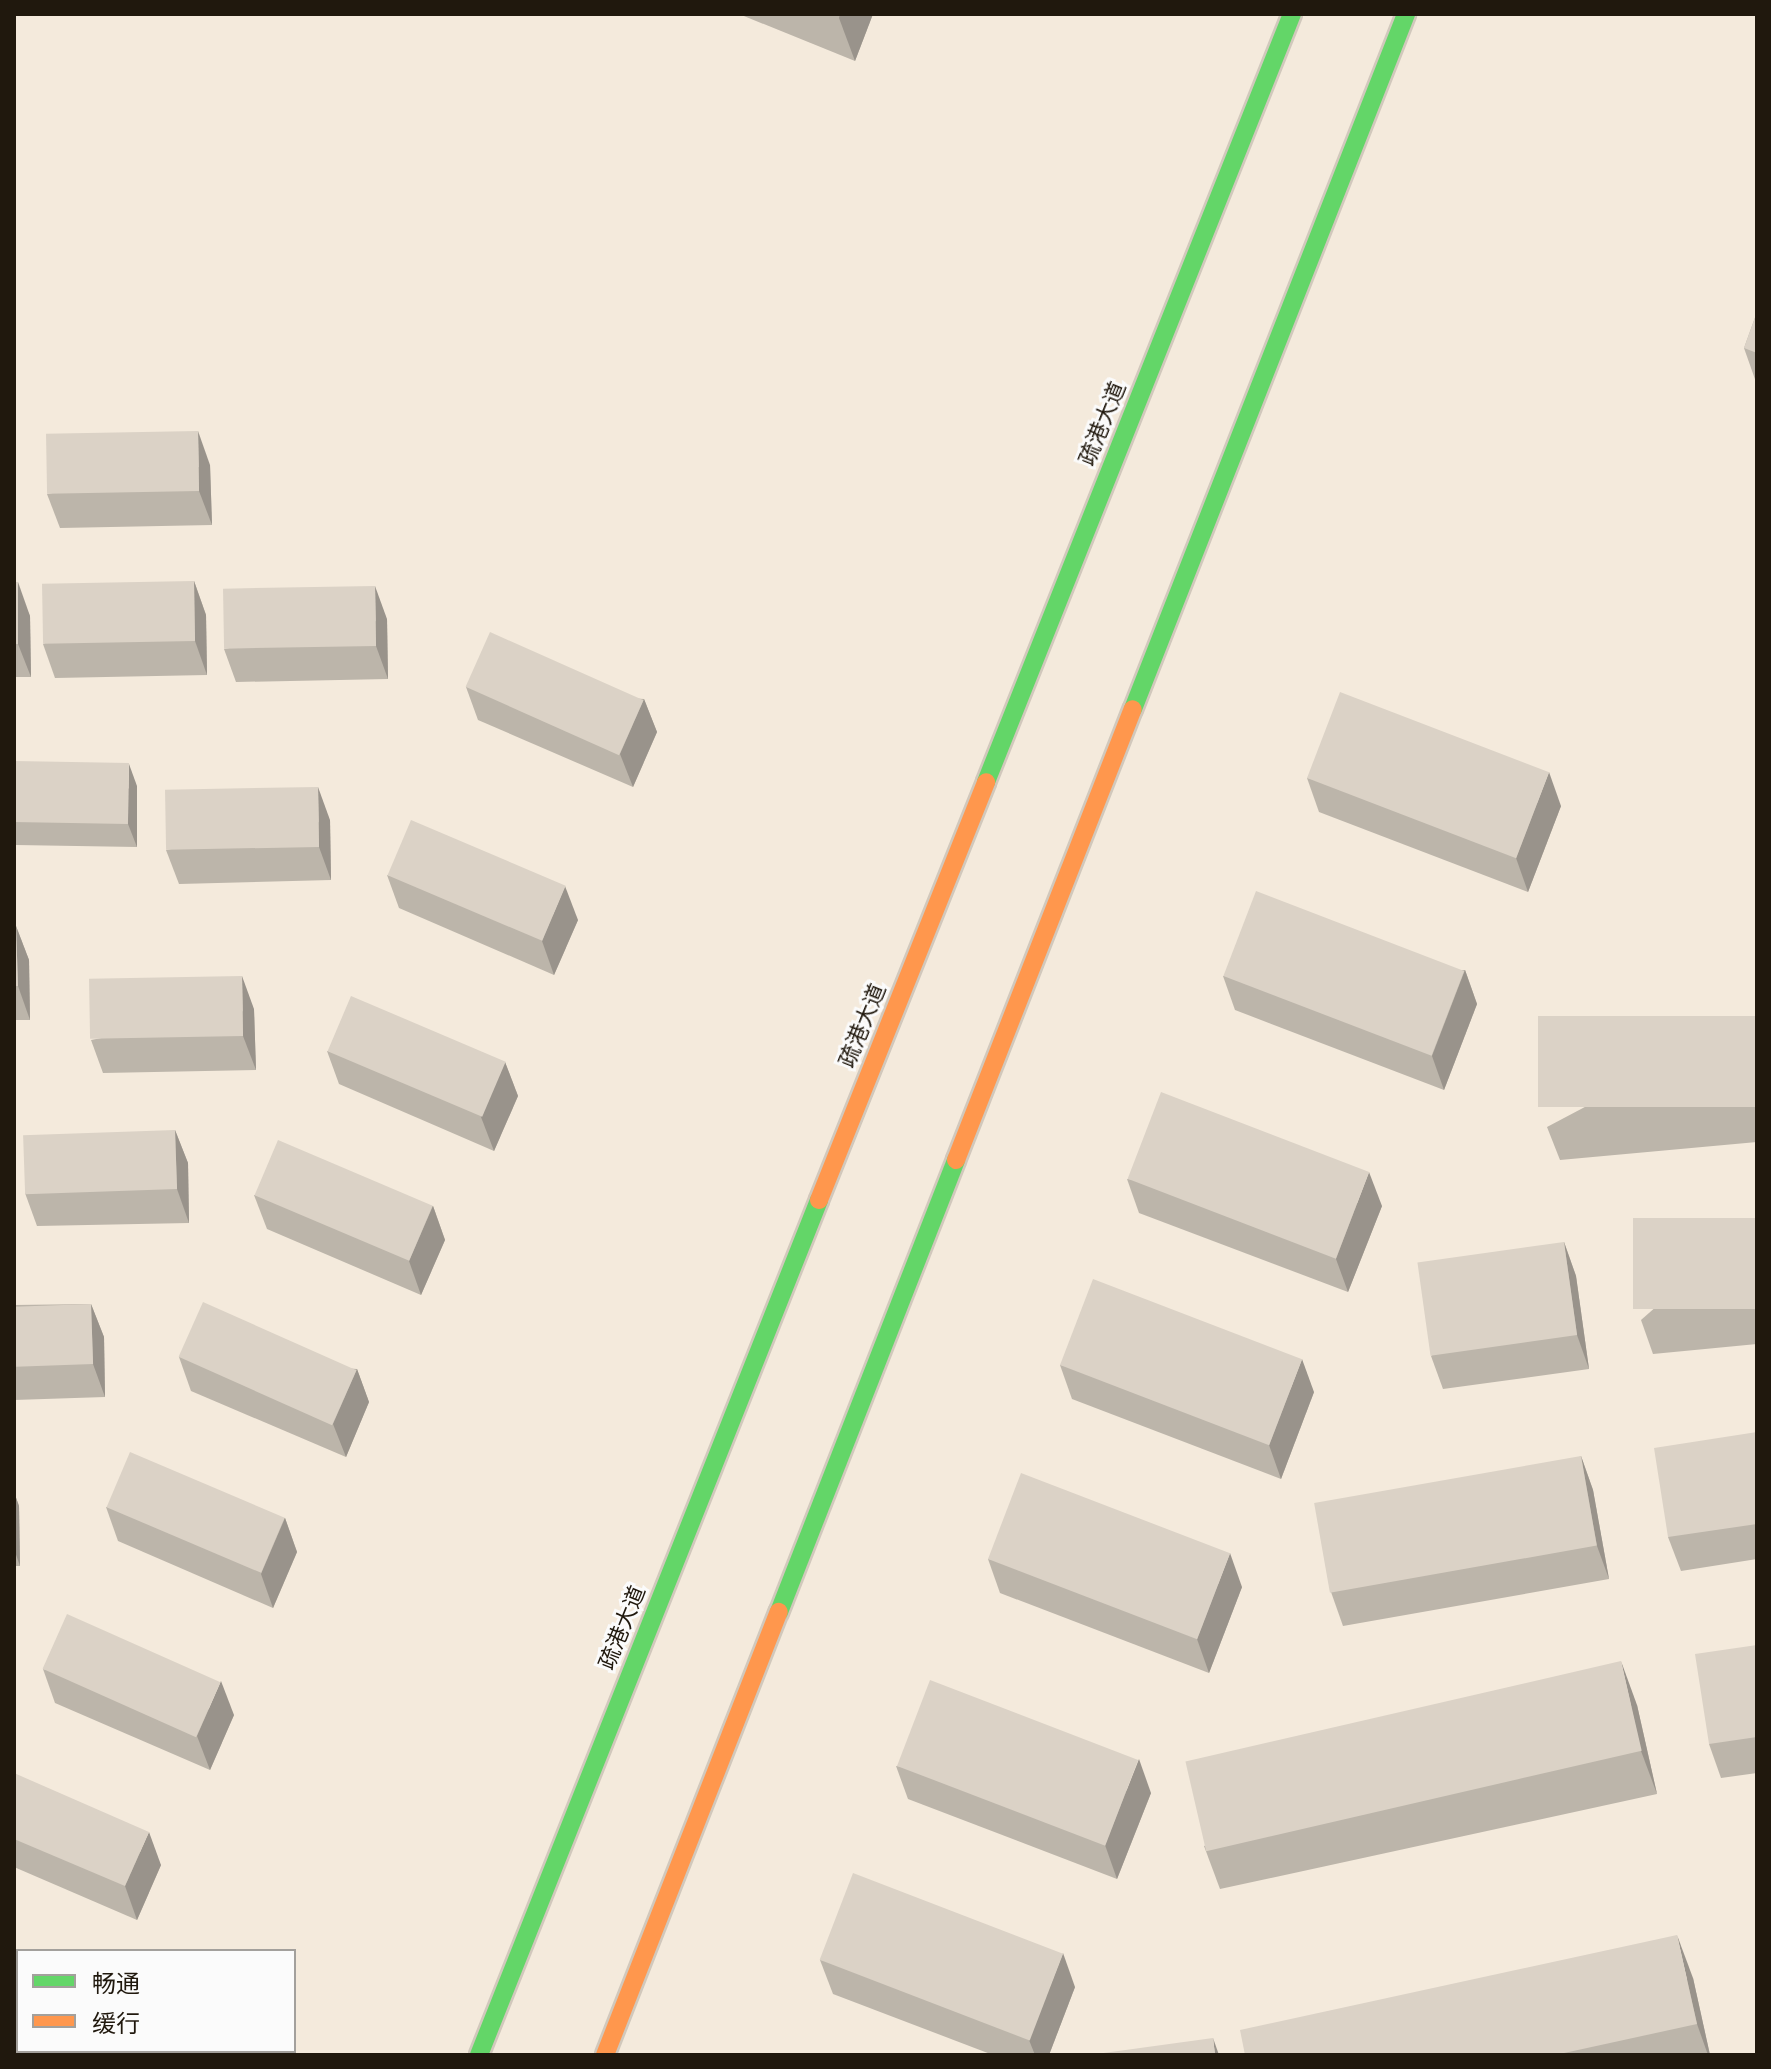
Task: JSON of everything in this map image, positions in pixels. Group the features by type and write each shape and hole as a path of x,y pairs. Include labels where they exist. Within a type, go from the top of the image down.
{"main road":[{"name":"疏港大道","path":"479,2055 1292,14"},
{"path":"605,2055 1406,14"}],"building":[{"path":"1757,312 1757,353 1744,348"},
{"path":"198,431 199,491 47,494 46,434"},
{"path":"194,581 195,641 43,644 42,584"},
{"path":"14,582 18,582 18,644 14,644"},
{"path":"375,586 376,646 224,649 223,589"},
{"path":"490,632 643,700 619,755 466,687"},
{"path":"1340,692 1549,772 1516,858 1307,778"},
{"path":"14,761 129,763 128,824 14,822"},
{"path":"318,787 319,847 166,850 165,790"},
{"path":"411,820 566,886 542,941 388,875"},
{"path":"1256,891 1464,971 1432,1056 1223,976"},
{"path":"16,926 18,986 14,986"},
{"path":"242,976 243,1036 90,1039 89,979"},
{"path":"351,996 506,1062 482,1117 328,1051"},
{"path":"1538,1016 1757,1016 1757,1107 1538,1107"},
{"path":"1161,1092 1369,1172 1336,1259 1128,1179"},
{"path":"175,1130 177,1189 25,1194 23,1135"},
{"path":"278,1140 433,1206 409,1261 255,1195"},
{"path":"1633,1218 1757,1218 1757,1309 1633,1309"},
{"path":"1564,1242 1577,1335 1431,1356 1417,1263"},
{"path":"1093,1279 1302,1359 1269,1445 1060,1365"},
{"path":"203,1302 356,1370 332,1425 179,1357"},
{"path":"91,1304 93,1364 16,1367 14,1307"},
{"path":"1757,1432 1757,1524 1668,1537 1654,1448"},
{"path":"130,1452 285,1518 261,1573 107,1507"},
{"path":"1581,1456 1597,1546 1330,1593 1314,1503"},
{"path":"1021,1473 1230,1553 1197,1639 988,1559"},
{"path":"67,1614 220,1682 196,1737 43,1669"},
{"path":"1757,1645 1757,1737 1709,1744 1695,1654"},
{"path":"1621,1661 1642,1751 1206,1851 1185,1762"},
{"path":"930,1680 1138,1760 1105,1846 897,1766"},
{"path":"14,1773 149,1832 125,1886 14,1839"},
{"path":"853,1873 1063,1954 1030,2040 820,1960"},
{"path":"1677,1935 1697,2024 1555,2055 1245,2055 1240,2030"},
{"path":"1213,2038 1215,2055 1089,2055"}],"traffic: fast":[{"path":"986,782 1292,14"},
{"path":"1133,709 1406,14"},
{"path":"779,1612 956,1160"},
{"path":"479,2055 819,1200"}],"traffic: slow":[{"path":"956,1160 1133,709"},
{"path":"819,1200 986,782"},
{"path":"605,2055 779,1612"}]}
